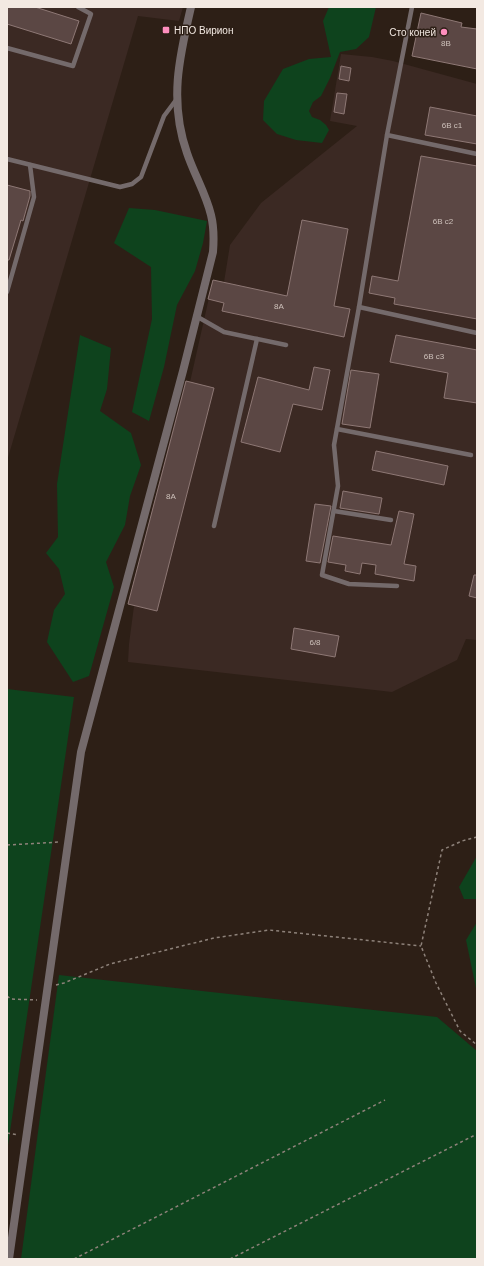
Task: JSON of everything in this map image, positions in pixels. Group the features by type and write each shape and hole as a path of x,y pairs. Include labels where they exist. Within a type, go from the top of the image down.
{"street":[{"path":"9,1259 81,752 183,371 213,252 214,234 211,215 186,152 179,123 176,100 180,56 191,7"}],"lane":[{"path":"7,48 73,66 91,14 78,7"},
{"path":"397,586 349,584 322,575 338,486 334,445 359,307 387,135 412,7"},
{"path":"7,160 120,187 132,184 141,177 164,116 176,100"},
{"path":"387,135 477,154"},
{"path":"7,292 34,197 30,165"},
{"path":"359,307 477,333"},
{"path":"196,316 224,332 286,345"},
{"path":"214,526 257,339"},
{"path":"337,429 471,455"},
{"path":"334,511 391,520"}],"path":[{"path":"477,837 462,841 442,850 421,946 436,983 460,1031 477,1045"},
{"path":"7,845 68,842"},
{"path":"47,988 64,983 110,964 214,938 270,930 421,946"},
{"path":"7,996 11,998 45,1001"},
{"path":"74,1259 384,1100"},
{"path":"7,1133 26,1136"},
{"path":"230,1259 477,1134"}],"shaded area":[{"path":"7,7 183,7 179,21 138,16 7,461"},
{"path":"341,54 393,61 477,84 477,640 466,639 457,660 392,692 128,662 134,606 128,604 185,381 190,382 213,280 224,282 230,245 261,203 357,126 330,121"}],"green space":[{"path":"329,7 376,7 369,37 356,49 340,52 321,96 313,102 309,111 312,117 320,120 329,130 322,143 296,140 277,134 263,120 264,101 283,69 309,59 331,57 323,21"},
{"path":"129,208 155,210 207,221 203,243 195,271 177,305 164,367 149,421 132,412 152,319 151,267 114,243"},
{"path":"80,335 111,348 107,389 100,411 131,433 141,465 130,496 125,525 106,562 114,587 89,676 73,682 47,642 54,610 65,594 59,569 46,553 58,537 57,484"},
{"path":"7,689 74,697 7,1152"},
{"path":"477,856 477,899 464,899 459,887"},
{"path":"477,922 477,993 466,940"},
{"path":"59,975 437,1017 477,1051 477,1259 21,1259"}],"building":[{"path":"7,7 35,7 79,21 71,44 7,24"},
{"path":"421,13 462,23 461,27 477,29 477,69 412,56"},
{"path":"341,66 351,68 349,81 339,79"},
{"path":"337,93 347,94 344,114 334,112"},
{"path":"430,107 477,116 477,144 425,135"},
{"path":"421,156 477,166 477,319 394,304 395,298 369,293 372,276 398,281"},
{"path":"7,185 30,191 23,221 21,220 9,260 7,260"},
{"path":"302,220 348,229 334,306 350,309 344,337 222,311 224,303 208,299 213,280 287,296"},
{"path":"396,335 477,350 477,403 444,398 448,373 390,362"},
{"path":"314,367 330,370 322,410 293,404 280,452 241,442 258,377 309,390"},
{"path":"351,370 379,374 370,428 342,424"},
{"path":"186,381 214,388 157,611 128,604"},
{"path":"376,451 448,466 444,485 372,470"},
{"path":"343,491 382,498 379,514 340,508"},
{"path":"315,504 331,506 320,563 306,561"},
{"path":"399,511 414,514 404,564 416,566 414,581 375,574 376,565 362,563 360,574 345,571 346,565 328,562 333,536 391,545"},
{"path":"474,575 477,575 477,598 469,596"},
{"path":"294,628 339,636 335,657 291,649"}],"place":[{"name":"НПО Вирион","path":"166,30"},
{"name":"Сто коней","path":"444,32"}]}
